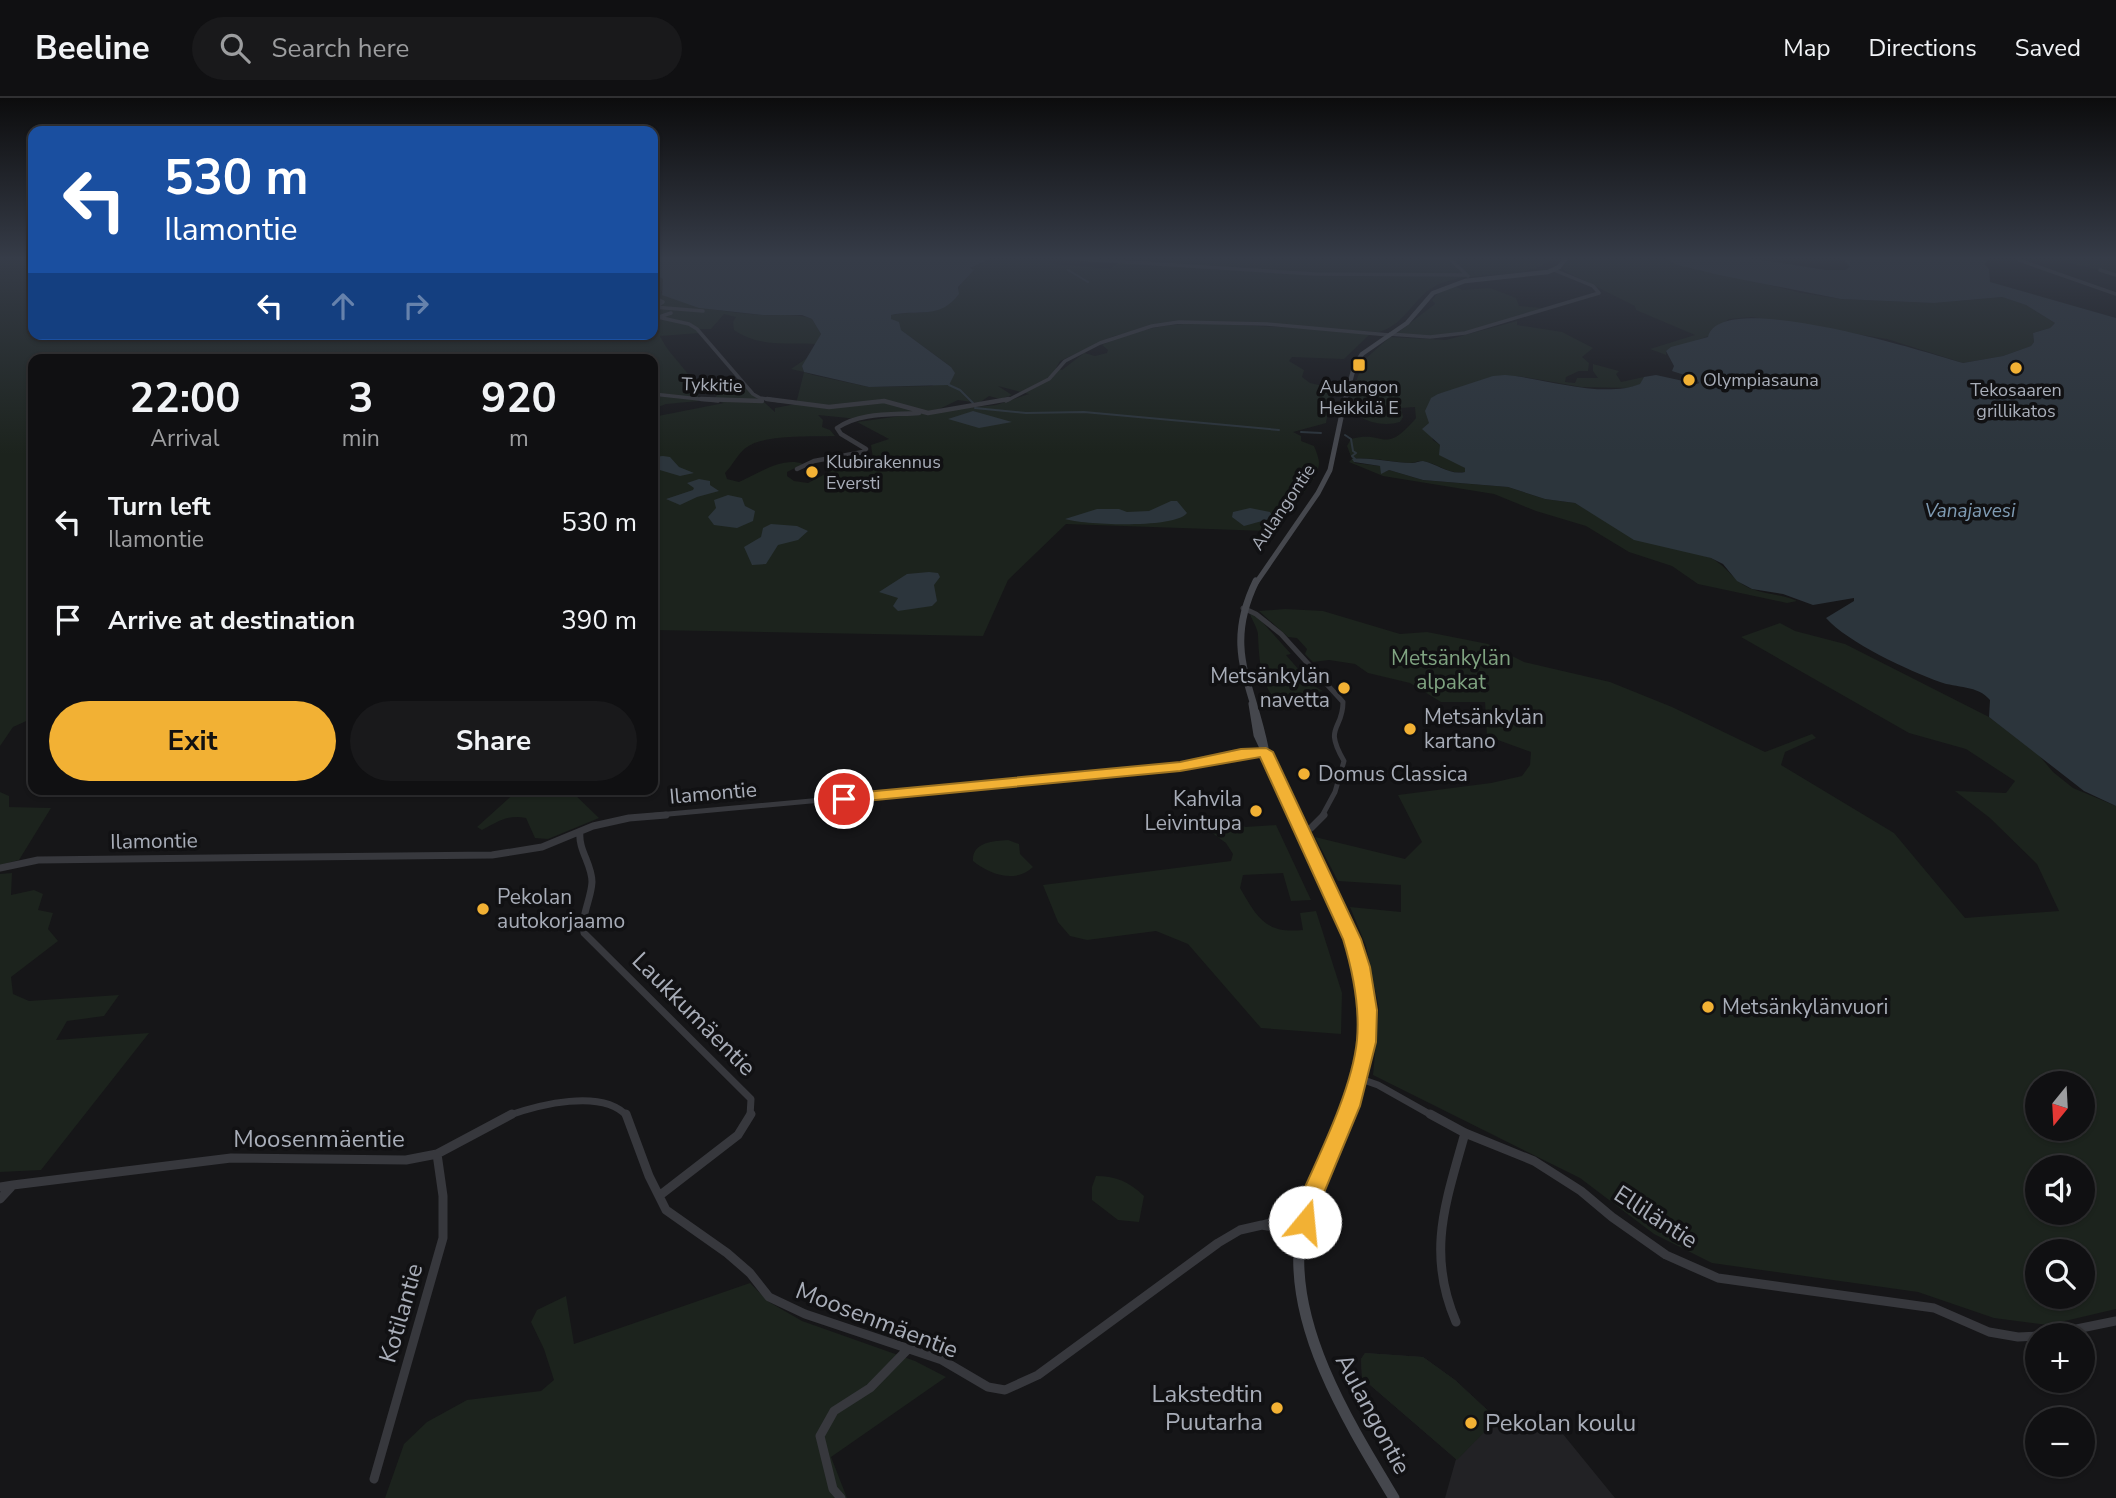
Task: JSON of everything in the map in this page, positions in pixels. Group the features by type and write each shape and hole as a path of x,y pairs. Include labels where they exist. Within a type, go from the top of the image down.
{"street":[{"path":"686,323 697,329 753,394 770,401"},
{"name":"Aulangontie","path":"1394,1498 1337,1399 1319,1356 1302,1283 1307,1207 1331,1156 1358,1078 1367,1027 1360,967 1348,929 1266,752 1254,732 1252,704 1240,649 1243,608 1260,573 1311,502 1330,470 1357,361 1405,323"},
{"path":"797,469 814,461 863,452 866,449 841,434 837,428 843,423 1012,399 1049,379 1065,361 1100,343 1164,324 1259,324 1352,330 1423,339 1445,337 1500,323"},
{"name":"Tykkitie","path":"658,395 829,407 884,401 928,413"},
{"path":"1243,608 1261,615 1301,652 1336,697 1343,702 1344,708 1334,728 1335,744 1344,761 1334,795 1317,826 1302,832"},
{"name":"Ilamontie","path":"0,868 38,860 492,855 542,847 593,825 629,818 1180,766 1266,752"},
{"name":"Laukkumäentie","path":"580,832 578,839 589,865 592,881 581,923 584,933 751,1099 752,1111 748,1124 738,1135 659,1196"},
{"name":"Elliläntie","path":"1358,1078 1378,1085 1465,1133 1534,1161 1581,1191 1612,1217 1666,1255 1718,1278 1923,1306 1989,1332 2025,1337"},
{"name":"Moosenmäentie","path":"0,1187 231,1158 406,1160 437,1154 506,1116 544,1103 587,1102 615,1105 626,1114 666,1210 727,1253 750,1273 769,1297 805,1314 942,1360 988,1387 1005,1390 1038,1375 1217,1243 1240,1230 1262,1225 1304,1228"},
{"path":"1456,1322 1446,1303 1441,1275 1439,1233 1465,1133"},
{"name":"Kotilantie","path":"374,1479 443,1238 443,1196 437,1154"},
{"path":"0,1199 13,1185"},
{"path":"2095,1325 2116,1321"},
{"path":"841,1498 833,1489 820,1436 834,1411 870,1388 907,1350"}],"shaded area":[{"name":"Pekolan koulu","path":"1365,1353 1423,1357 1455,1380 1497,1419 1558,1428 1615,1498 1445,1498 1456,1459 1362,1378 1361,1359"}],"green space":[{"path":"0,323 28,323 28,340 658,340 658,323 716,323 711,329 697,329 700,333 660,336 693,382 699,401 658,407 658,354 28,354 28,720 13,727 0,746"},
{"path":"733,323 815,323 821,334 816,344 784,343 754,340 734,330"},
{"path":"895,323 1172,323 1114,336 1060,361 1056,368 1062,370 1084,353 1095,356 1107,353 1108,350 1102,345 1132,333 1164,326 1194,323 1395,323 1379,332 1320,329 1370,334 1344,359 1292,357 1289,361 1304,370 1302,377 1310,383 1332,388 1326,423 1293,432 1301,436 1301,441 1314,446 1319,461 1313,480 1267,531 1066,524 1008,580 983,636 658,630 658,416 724,403 713,400 718,394 746,386 775,412 775,408 796,404 804,372 869,387 932,386 951,367","holes":["998,386 1029,394 996,405 935,411 958,400 979,403 989,396 1000,399 1012,395","930,412 857,422 889,439 871,445 873,459 870,462 833,470 808,483 794,481 787,476 787,472 803,464 795,462 770,467 739,482 727,479 725,473 744,450 755,443 789,437 835,436 822,427 823,420 818,415 858,419"]},
{"path":"1410,323 1497,323 1452,335 1415,337 1396,334"},
{"path":"1517,323 1562,332 1593,348 1582,357 1589,363 1588,371 1579,371 1566,377 1565,382 1575,383 1577,378 1598,378 1593,371 1593,364 1619,371 1616,374 1621,382 1644,377 1641,384 1629,388 1581,387 1518,376 1438,394 1429,423 1433,440 1440,445 1440,451 1465,468 1465,472 1452,472 1421,461 1410,463 1353,459 1355,463 1380,466 1385,472 1389,470 1423,480 1508,487 1545,499 1575,503 1594,514 1711,558 1746,587 1797,601 1787,603 1698,584 1672,566 1629,552 1586,526 1536,511 1494,494 1383,476 1349,462 1352,459 1347,446 1351,439 1390,439 1405,430 1416,418 1415,407 1401,408 1403,417 1400,422 1390,424 1379,424 1359,416 1360,411 1371,402 1350,398 1364,360 1390,337 1446,340"},
{"path":"1667,323 1724,323 1709,336 1666,351 1666,355 1650,349 1695,335"},
{"path":"1791,323 2055,323 2050,328 2033,333 2034,342 2031,346 2003,356 1963,363 1887,339"},
{"path":"810,356 802,366 804,372 791,369"},
{"name":"Metsänkylän alpakat","path":"1259,611 1323,611 1400,634 1427,632 1488,644 1524,662 1610,682 1672,707 1765,752 1812,734 1816,738 1785,752 1781,765 1894,833 1965,918 2059,911 2037,864 1990,818 1955,791 2006,793 2015,781 1966,749 1909,733 1741,637 1780,623 1795,631 1845,644 1989,717 2037,753 2053,772 2073,788 2116,806 2116,1309 2056,1323 2033,1323 1994,1318 1918,1292 1712,1263 1654,1234 1580,1178 1373,1075 1379,1008 1366,946 1350,907 1401,912 1401,885 1338,881 1315,837 1405,859 1422,842 1398,795 1491,783 1522,776 1530,765 1531,752 1487,736 1485,702 1441,702 1410,683 1368,673 1355,664 1329,660 1313,662 1305,654 1307,649 1297,638 1288,637"},
{"path":"1250,614 1256,615 1291,654 1286,655 1312,685 1323,691 1276,700 1264,678 1258,633"},
{"path":"0,792 9,796 9,807 51,808 19,860 0,865"},
{"path":"512,795 575,795 599,818 548,839 535,838 526,818 508,818 482,830 477,827"},
{"path":"1235,817 1245,827 1276,825 1311,900 1291,901 1283,873 1243,875 1240,888 1257,915 1271,926 1280,929 1303,930 1300,913 1316,911 1342,993 1341,1034 1261,1028 1188,944 1156,931 1087,940 1070,936 1058,922 1043,885 1231,861 1233,854 1226,843 1204,827 1205,819"},
{"path":"1008,840 1019,844 1020,854 1033,867 1026,872 1010,876 994,873 973,861 980,846"},
{"path":"12,873 11,895 34,890 43,894 38,910 53,913 48,929 58,941 11,977 13,994 29,1001 119,995 104,1016 67,1021 56,1040 149,1033 41,1170 0,1172 0,874"},
{"path":"1096,1176 1122,1181 1144,1196 1139,1222 1118,1220 1092,1200 1092,1187"},
{"path":"750,1283 769,1302 802,1321 915,1361 946,1377 831,1457 847,1498 385,1498 404,1444 427,1422 467,1400 541,1391 554,1380 544,1349 531,1322 537,1310 566,1296 574,1344"},
{"path":"1365,1353 1423,1357 1455,1380 1497,1419 1457,1460 1362,1378 1361,1359"}],"water":[{"path":"815,323 899,323 901,330 951,367 955,373 949,385 869,387 804,372 802,366 821,334"},
{"name":"Vanajavesi","path":"1721,323 1804,323 1869,337 1963,363 2003,356 2031,346 2034,342 2033,333 2050,328 2055,323 2116,323 2116,806 2084,791 1989,717 1990,700 1985,695 1912,671 1848,637 1826,618 1854,601 1854,598 1813,605 1783,594 1752,589 1737,581 1723,564 1711,558 1634,540 1575,503 1545,499 1508,487 1423,480 1389,470 1381,474 1380,466 1354,462 1352,459 1412,463 1423,461 1448,471 1465,472 1465,468 1439,455 1440,445 1422,429 1429,423 1425,411 1431,398 1493,376 1505,375 1591,389 1625,388 1640,384 1644,377 1656,375 1697,384 1697,379 1672,371 1674,366 1666,351 1671,347 1708,337"},
{"path":"973,411 1012,422 979,428 948,419"},
{"path":"658,456 670,457 679,467 694,473 680,476 658,469"},
{"path":"699,479 710,481 710,485 719,491 680,505 666,499 693,490 687,483"},
{"path":"728,495 742,498 745,506 755,511 753,521 737,528 714,525 708,517 716,508 714,500"},
{"path":"1177,501 1187,513 1166,522 1148,524 1090,523 1065,519 1097,509 1149,511"},
{"path":"1250,508 1270,512 1273,518 1244,526 1232,517 1233,512"},
{"path":"771,524 797,526 808,531 798,540 778,545 766,564 752,565 744,547 761,537 763,528"},
{"path":"938,573 940,577 934,585 937,601 932,606 898,611 893,606 898,598 879,592 907,574"}],"waterway":[{"path":"949,385 960,390 973,403"},
{"path":"975,408 1026,413 1084,412 1279,430"},
{"path":"1301,432 1321,433"},
{"path":"1345,435 1351,439 1353,451 1356,453 1352,456 1355,459"}],"place":[{"name":"Aulangon Heikkilä E","path":"1359,365"},
{"name":"Tekosaaren grillikatos","path":"2016,368"},
{"name":"Olympiasauna","path":"1689,380"},
{"name":"Klubirakennus Eversti","path":"812,472"},
{"name":"Metsänkylän navetta","path":"1344,688"},
{"name":"Metsänkylän kartano","path":"1410,729"},
{"name":"Domus Classica","path":"1304,774"},
{"name":"Kahvila Leivintupa","path":"1256,811"},
{"name":"Pekolan autokorjaamo","path":"483,909"},
{"name":"Metsänkylänvuori","path":"1708,1007"},
{"name":"Lakstedtin Puutarha","path":"1277,1408"},
{"name":"Pekolan koulu","path":"1471,1423"}],"route":[{"path":"844,799 1180,766 1266,752 1352,939 1367,1010 1367,1042 1350,1106 1331,1156 1307,1207 1305,1222"}]}
